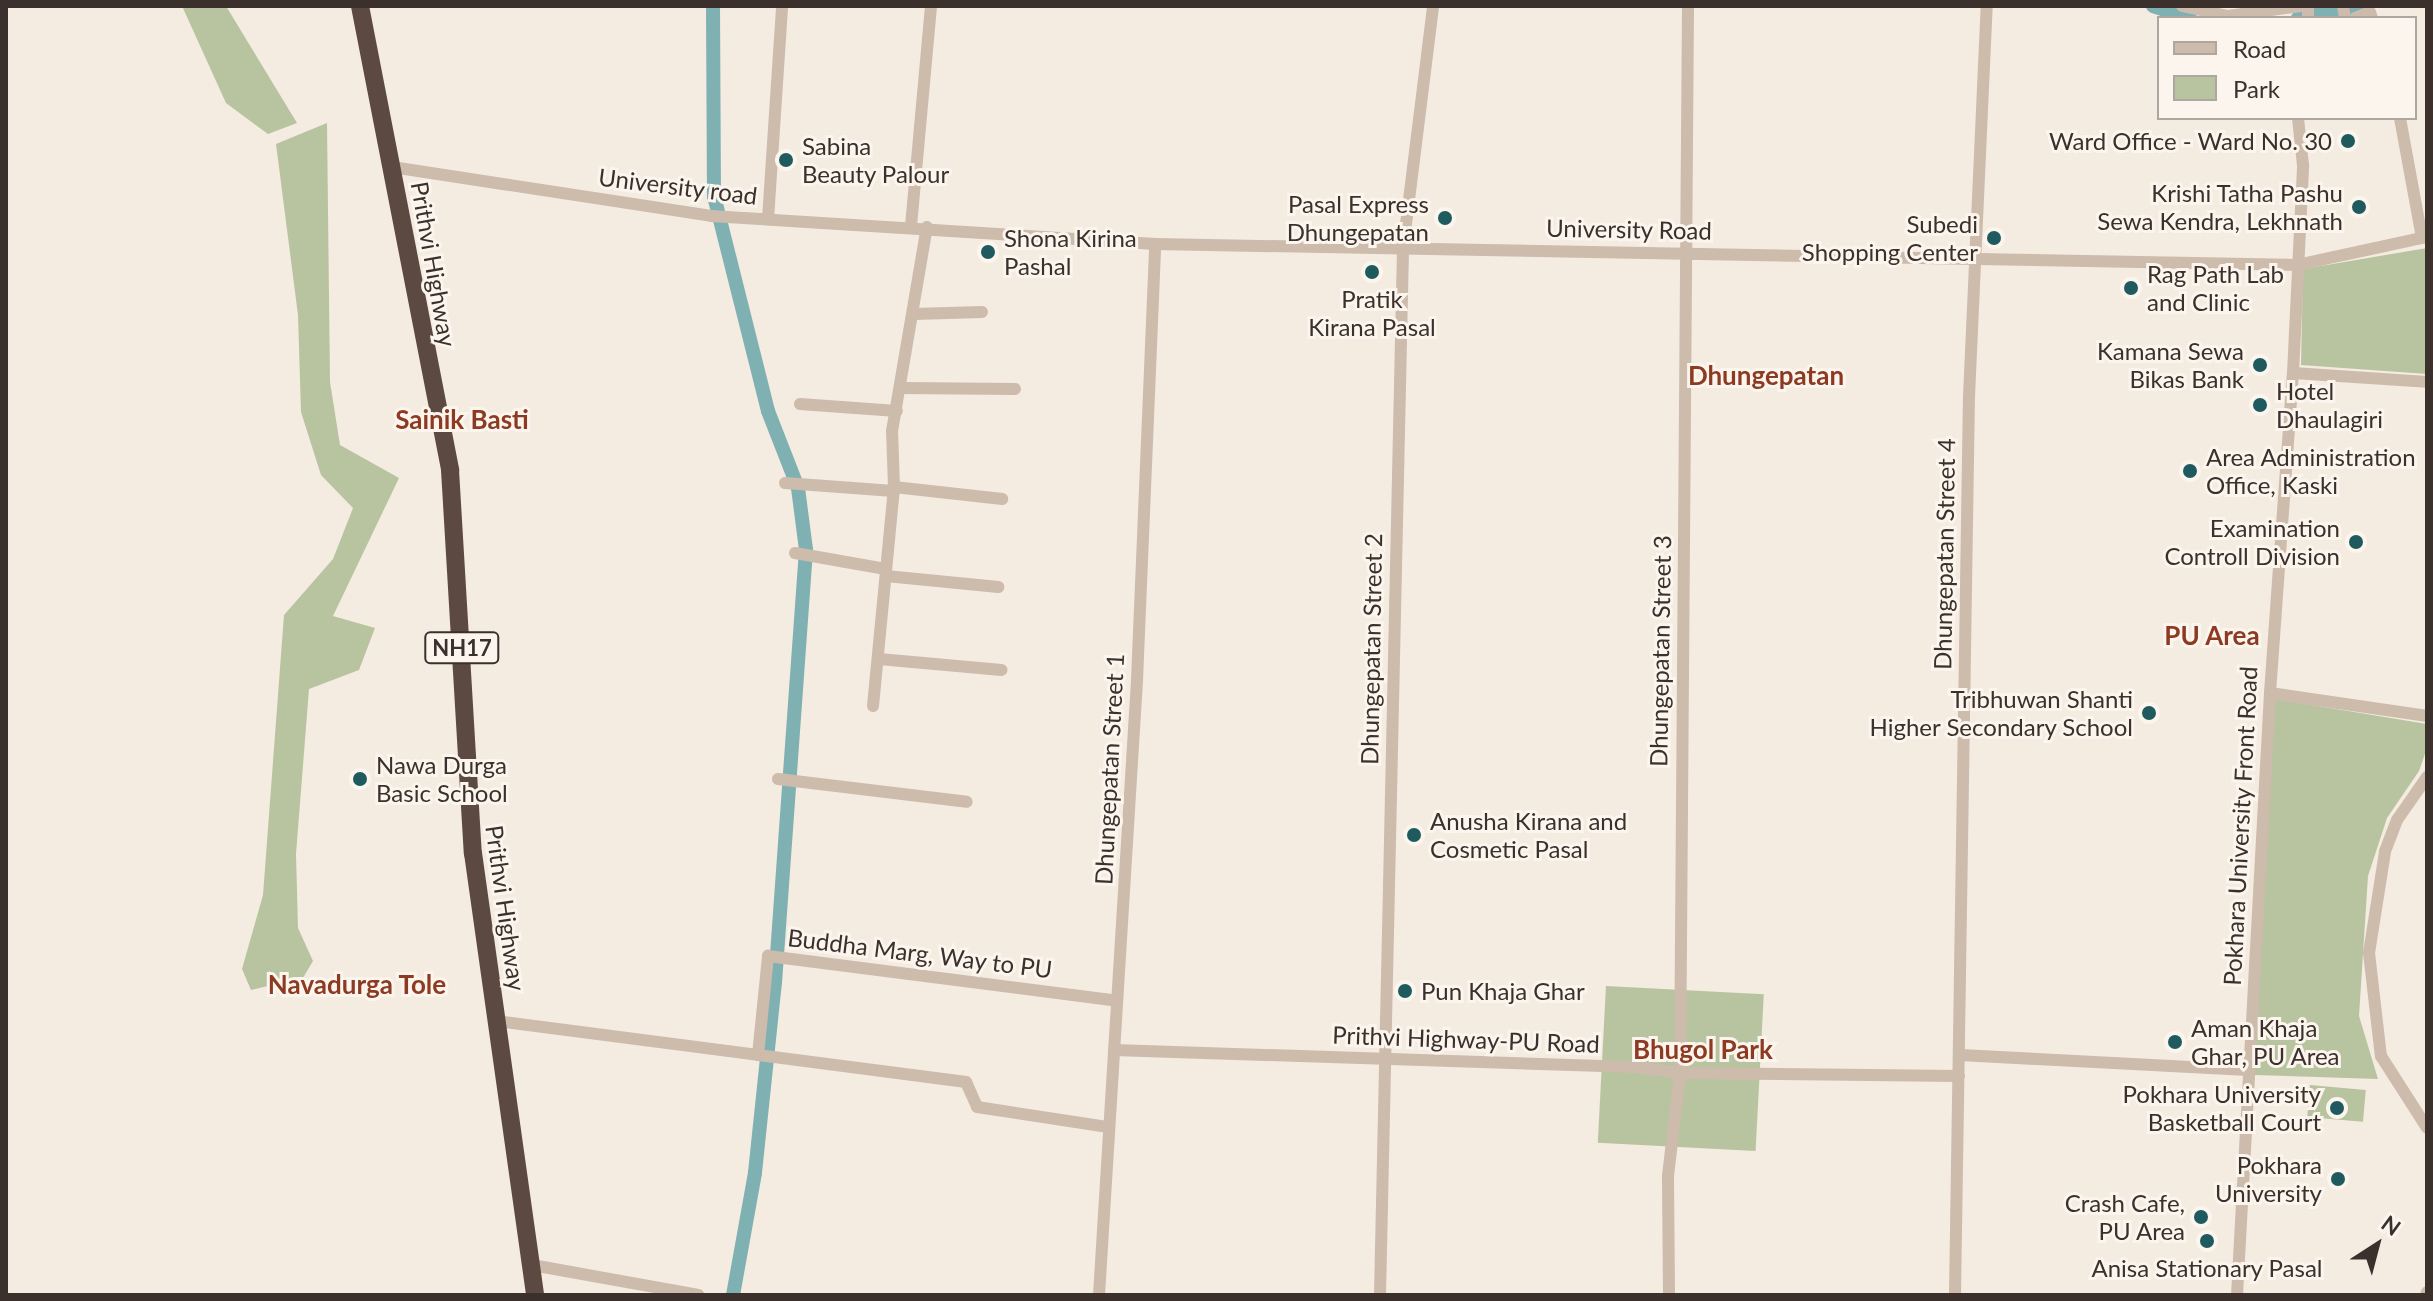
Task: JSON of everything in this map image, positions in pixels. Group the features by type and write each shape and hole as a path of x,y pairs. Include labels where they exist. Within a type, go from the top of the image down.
{"highway":[{"name":"Prithvi Highway","path":"360,6 450,470 471,837 535,1295"}],"street":[{"path":"768,219 782,6"},
{"path":"911,226 931,6"},
{"name":"Dhungepatan Street 2","path":"1380,1295 1403,248 1433,6"},
{"name":"Dhungepatan Street 3","path":"1669,1295 1668,1176 1680,1073 1688,6"},
{"name":"Dhungepatan Street 4","path":"1955,1295 1975,258 1987,6"},
{"path":"2182,6 2228,16 2301,6"},
{"name":"Pokhara University Front Road","path":"2237,1295 2270,693 2293,373 2303,165 2298,120"},
{"name":"University Road","path":"961,229 1155,244 1687,251 2297,265 2422,238 2400,120"},
{"name":"University road","path":"392,167 711,216 961,229"},
{"path":"873,706 894,489 897,411 927,227"},
{"name":"Dhungepatan Street 1","path":"1099,1295 1155,244"},
{"path":"914,314 982,312"},
{"path":"2293,373 2427,382"},
{"path":"901,388 1015,389"},
{"path":"800,404 897,411"},
{"path":"785,483 1002,499"},
{"path":"795,553 886,573 998,587"},
{"path":"879,659 1002,670"},
{"path":"2270,693 2427,716"},
{"path":"2427,777 2397,820 2385,852 2369,953 2381,1056 2427,1128"},
{"path":"778,779 967,802"},
{"name":"Buddha Marg, Way to PU","path":"758,1055 768,956 1117,1001"},
{"path":"497,1021 966,1082 977,1107 1108,1127"},
{"name":"Prithvi Highway-PU Road","path":"1114,1050 1634,1067 1680,1073 1959,1076"},
{"path":"1960,1055 2248,1070"},
{"path":"532,1265 698,1295"}],"green space":[{"path":"182,6 226,6 297,123 268,134 226,103"},
{"path":"327,123 330,382 340,445 399,478 333,616 375,628 359,670 309,689 296,854 298,928 313,961 303,978 251,990 242,969 263,895 284,615 333,559 353,508 321,475 301,412 298,315 276,144"},
{"path":"2427,248 2427,374 2301,365 2303,269"},
{"path":"2275,699 2427,724 2427,748 2419,771 2387,818 2368,876 2359,1016 2378,1079 2254,1075"},
{"name":"Bhugol Park","path":"1606,986 1764,994 1756,1151 1598,1143"},
{"name":"Pokhara University Basketball Court","path":"2310,1085 2366,1090 2363,1122 2307,1117"}],"waterway":[{"path":"713,6 714,196 768,411 798,488 806,550 775,982 755,1173 733,1295"},
{"path":"2153,6 2184,16"},
{"path":"2308,16 2358,6"}],"place":[{"name":"Ward Office - Ward No. 30","path":"2348,141"},
{"name":"Sabina Beauty Palour","path":"786,160"},
{"name":"Krishi Tatha Pashu Sewa Kendra, Lekhnath","path":"2359,207"},
{"name":"Pasal Express Dhungepatan","path":"1445,218"},
{"name":"Subedi Shopping Center","path":"1994,238"},
{"name":"Shona Kirina Pashal","path":"988,252"},
{"name":"Pratik Kirana Pasal","path":"1372,272"},
{"name":"Rag Path Lab and Clinic","path":"2131,288"},
{"name":"Kamana Sewa Bikas Bank","path":"2260,365"},
{"name":"Hotel Dhaulagiri","path":"2260,405"},
{"name":"Area Administration Office, Kaski","path":"2190,471"},
{"name":"Examination Controll Division","path":"2356,542"},
{"name":"Tribhuwan Shanti Higher Secondary School","path":"2149,713"},
{"name":"Nawa Durga Basic School","path":"360,779"},
{"name":"Anusha Kirana and Cosmetic Pasal","path":"1414,835"},
{"name":"Pun Khaja Ghar","path":"1405,991"},
{"name":"Aman Khaja Ghar, PU Area","path":"2175,1042"},
{"name":"Pokhara University Basketball Court","path":"2337,1108"},
{"name":"Pokhara University","path":"2338,1179"},
{"name":"Crash Cafe, PU Area","path":"2201,1217"},
{"name":"Anisa Stationary Pasal","path":"2207,1241"}],"district":[{"name":"Dhungepatan","path":"1766,376"},
{"name":"Sainik Basti","path":"462,420"},
{"name":"PU Area","path":"2212,636"},
{"name":"Navadurga Tole","path":"357,985"},
{"name":"Bhugol Park","path":"1703,1050"}]}
